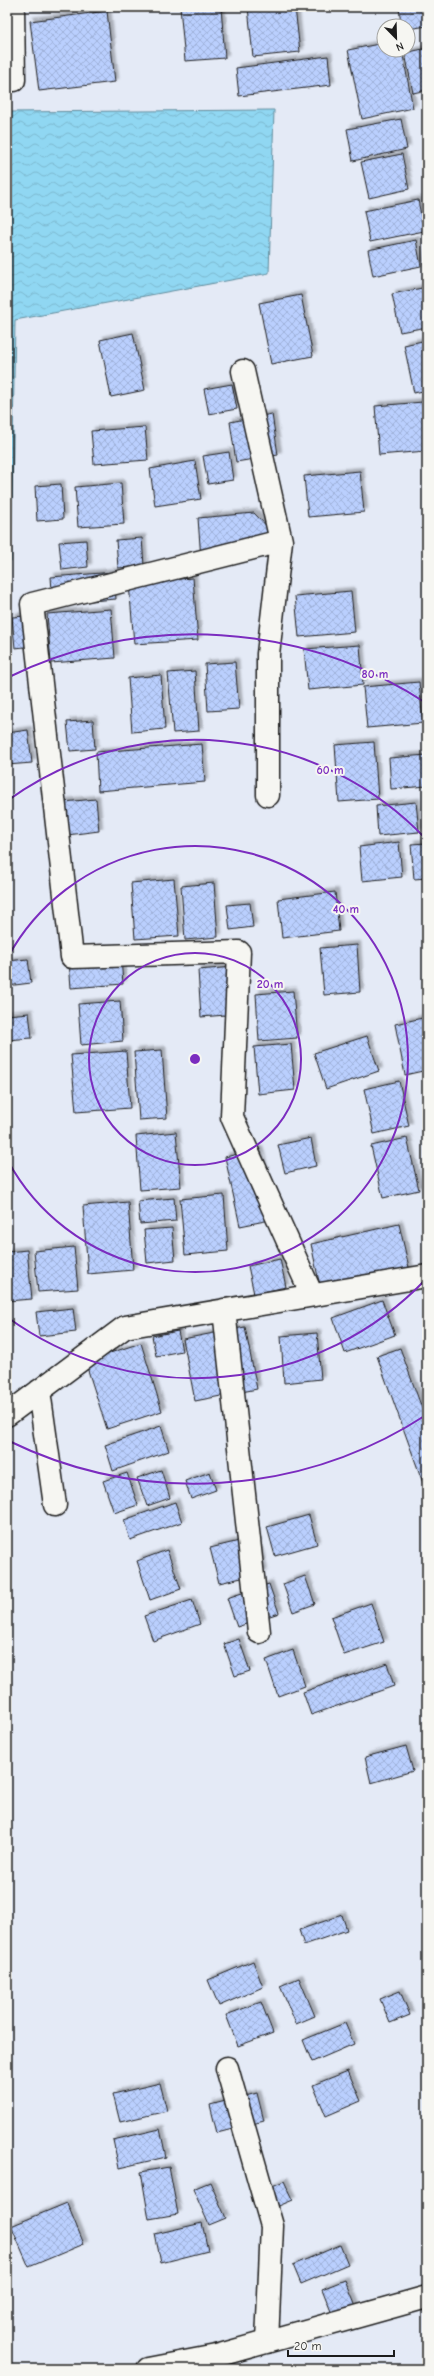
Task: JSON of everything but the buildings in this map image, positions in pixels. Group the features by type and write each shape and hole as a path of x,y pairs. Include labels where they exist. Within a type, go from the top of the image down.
{"street":[{"path":"13,7 14,80"},
{"path":"243,371 281,541 268,654 268,794"},
{"path":"281,541 32,604 72,957 240,952 232,1117 312,1295"},
{"path":"7,1415 125,1327 427,1276"},
{"path":"224,1310 259,1632"},
{"path":"39,1391 55,1505"},
{"path":"227,2068 272,2226 267,2342"},
{"path":"148,2369 216,2356 427,2297"}],"water":[{"path":"274,110 269,273 15,320 11,561 7,561 7,112"}]}
